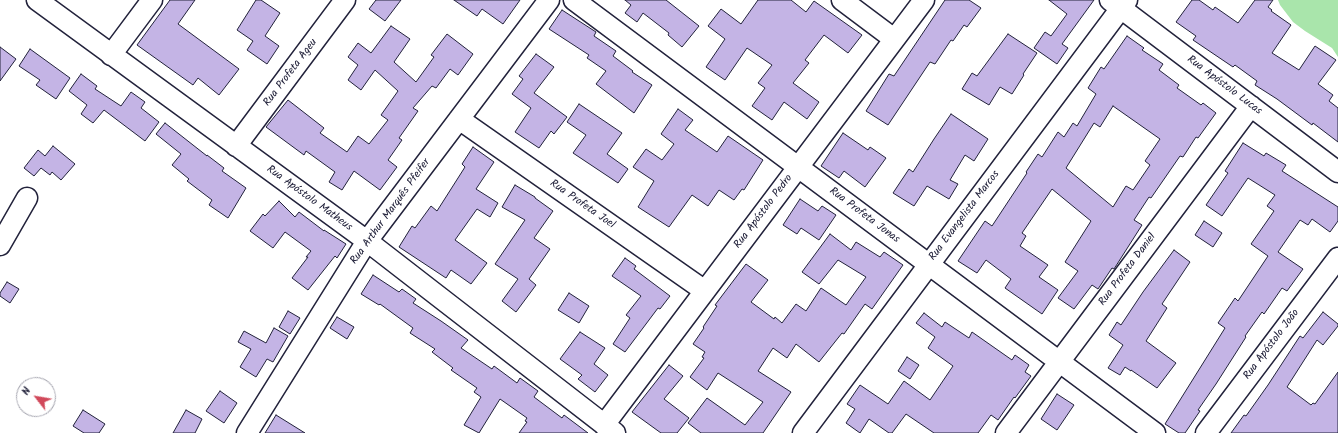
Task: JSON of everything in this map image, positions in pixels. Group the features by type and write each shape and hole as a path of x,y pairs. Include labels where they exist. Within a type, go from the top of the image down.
{"street":[{"name":"Rua Apóstolo Matheus","path":"36,0 367,241 610,429"},
{"path":"111,55 152,0"},
{"name":"Rua Profeta Ageu","path":"236,146 345,0"},
{"name":"Rua Arthur Marquês Pfeifer","path":"247,433 367,241 549,0"},
{"name":"Rua Profeta Jonas","path":"574,0 1155,433"},
{"path":"842,0 894,39"},
{"name":"Rua Apóstolo Pedro","path":"610,429 705,291 924,0"},
{"name":"Rua Apóstolo Lucas","path":"1119,3 1338,172"},
{"name":"Rua Evangelista Marcos","path":"803,433 929,265 1119,3"},
{"name":"Rua Profeta Daniel","path":"1006,433 1251,106"},
{"name":"Rua Profeta Joel","path":"459,119 705,291"},
{"path":"0,245 27,198"},
{"name":"Rua Apóstolo João","path":"1206,433 1338,258"}],"green space":[{"path":"1278,0 1338,0 1338,57 1332,48 1293,22"}],"building":[{"path":"170,0 195,0 178,24 239,69 219,95 198,78 193,85 137,45"},
{"path":"256,0 261,0 280,13 265,36 279,46 267,64 247,50 253,41 237,30"},
{"path":"376,0 401,0 385,21 369,9"},
{"path":"454,0 520,0 503,24 482,9 477,16"},
{"path":"625,0 666,0 699,26 682,47 668,35 669,33 643,13 637,22 625,13 631,5"},
{"path":"758,0 791,0 806,12 814,1 862,35 848,53 824,35 805,60 809,63 793,83 819,102 807,119 784,102 772,120 752,106 765,88 758,83 772,65 747,48 725,80 706,67 725,39 708,26 721,9 741,24"},
{"path":"945,0 969,0 981,8 967,27 964,25 953,41 951,40 935,64 930,62 888,125 866,111 889,74 894,76"},
{"path":"1049,0 1094,0 1062,44 1068,48 1057,64 1034,48 1045,32 1051,36 1067,14"},
{"path":"1192,0 1199,0 1213,10 1215,7 1238,23 1255,0 1273,0 1268,7 1272,10 1271,11 1291,25 1272,53 1299,70 1315,46 1336,60 1318,84 1333,95 1329,101 1338,108 1338,142 1313,123 1312,125 1255,85 1257,81 1235,65 1233,67 1193,40 1196,36 1176,22"},
{"path":"562,10 596,32 594,36 616,51 613,56 633,71 632,72 652,85 634,113 596,84 606,71 587,58 589,55 549,29"},
{"path":"391,26 410,39 394,62 416,82 434,57 431,55 447,34 473,54 458,75 450,69 436,88 432,86 413,108 418,111 399,138 402,140 388,160 397,167 380,190 354,171 342,190 329,182 335,172 306,151 304,155 266,127 288,100 324,128 320,133 347,152 358,136 369,144 388,120 381,115 398,91 375,70 361,90 348,80 358,65 348,57 358,43 371,53"},
{"path":"1008,34 1037,53 1012,94 1000,87 989,105 962,89 972,73 977,76"},
{"path":"1127,36 1144,48 1142,50 1163,64 1159,70 1179,85 1177,88 1201,105 1203,103 1216,113 1198,138 1196,137 1183,157 1180,156 1151,198 1149,197 1134,220 1142,225 1114,269 1112,268 1098,289 1092,285 1074,309 1058,298 1078,271 1065,262 1091,221 1052,189 1022,233 1026,236 1020,246 1048,265 1039,277 1058,290 1042,314 1005,288 1011,279 986,260 977,273 958,261 985,221 992,226 1038,154 1042,157 1058,132 1064,137 1073,123 1077,126 1096,94 1088,88 1101,67 1104,69","holes":["1113,106 1160,139 1145,161 1150,165 1133,190 1126,186 1113,207 1066,168 1094,123 1100,127"]},
{"path":"0,47 16,59 0,81"},
{"path":"30,49 70,78 56,99 36,85 40,80 19,66"},
{"path":"536,54 554,67 534,93 567,117 554,134 551,131 539,148 515,132 531,108 512,94 523,79 519,76"},
{"path":"81,74 97,86 95,89 121,106 131,92 145,102 141,108 159,122 145,141 104,110 93,123 81,114 87,105 69,91"},
{"path":"579,104 622,133 607,154 628,169 618,183 573,153 586,135 567,122"},
{"path":"678,109 693,120 685,130 717,152 728,136 763,160 744,190 742,189 734,200 719,190 708,206 692,195 669,227 638,207 654,181 633,167 646,149 662,160 674,144 661,134"},
{"path":"951,114 988,139 974,161 965,155 950,180 958,184 949,199 927,186 914,206 893,193 909,169 913,172"},
{"path":"165,123 224,168 222,171 246,188 228,218 209,205 212,200 187,181 189,179 172,165 181,154 156,134"},
{"path":"843,133 868,150 870,147 886,158 865,187 844,171 839,178 821,166"},
{"path":"1243,143 1264,156 1266,153 1286,165 1282,171 1338,207 1338,221 1330,232 1312,219 1308,225 1300,220 1278,252 1303,269 1287,291 1282,288 1264,314 1262,312 1245,336 1246,337 1198,410 1200,411 1185,433 1179,433 1165,424 1225,328 1218,323 1235,298 1238,301 1268,256 1251,244 1274,211 1267,206 1275,195 1248,178 1222,216 1206,205 1228,173 1225,171"},
{"path":"53,146 75,164 61,180 52,172 50,175 41,168 34,176 24,168 38,150 45,156"},
{"path":"473,147 494,162 476,189 498,203 490,217 477,209 455,240 487,263 471,284 451,270 446,278 399,247 412,226 415,228 431,206 437,211 465,167 462,164"},
{"path":"515,185 535,197 553,211 534,238 550,249 529,279 536,285 516,312 502,301 518,279 495,264 525,220 502,207"},
{"path":"800,199 818,211 822,206 836,215 819,240 801,228 797,234 783,225"},
{"path":"279,201 295,217 299,212 324,231 346,244 337,258 335,256 308,290 292,278 311,251 285,232 273,248 250,231 263,214 265,216"},
{"path":"1204,221 1222,233 1213,247 1195,235"},
{"path":"830,234 851,250 856,242 880,257 884,252 903,265 872,309 865,304 844,334 842,333 819,362 796,344 787,358 773,348 758,371 791,392 763,433 701,433 688,423 707,398 745,425 763,402 718,373 707,390 690,377 704,358 702,357 705,352 693,344 717,306 715,305 746,264 768,280 751,302 782,323 796,304 806,311 821,288 846,305 866,277 838,260 819,284 802,272"},
{"path":"1174,250 1190,262 1162,304 1167,308 1146,341 1176,363 1157,388 1125,367 1120,375 1108,368 1123,345 1109,335 1117,322 1121,325"},
{"path":"625,258 636,266 634,269 670,296 660,309 658,308 625,352 613,344 630,318 626,315 641,296 612,276"},
{"path":"373,275 399,292 402,289 416,299 413,303 468,340 461,348 492,369 494,366 517,383 520,378 538,391 534,397 562,418 564,415 588,433 519,433 527,422 525,421 527,418 500,399 479,433 464,425 481,397 474,392 477,388 451,370 453,368 432,352 435,349 410,333 413,328 380,304 379,305 361,294"},
{"path":"7,282 19,289 10,303 0,296 0,293"},
{"path":"569,293 589,306 579,323 558,310"},
{"path":"288,311 300,318 290,334 279,327"},
{"path":"1323,312 1338,324 1338,326 1323,345 1317,340 1287,387 1311,405 1313,403 1315,404 1338,372 1338,433 1231,433 1244,415 1246,416 1300,336 1303,338"},
{"path":"924,313 942,327 945,322 969,338 972,332 1012,360 1015,355 1029,365 1025,372 1031,376 998,420 991,415 978,433 934,433 906,414 892,433 889,433 869,419 860,433 846,423 855,409 847,404 860,385 888,404 904,381 930,400 953,366 928,348 935,337 916,323"},
{"path":"337,317 354,327 347,339 330,328"},
{"path":"274,328 288,336 273,362 267,359 256,377 240,367 251,349 238,342 244,331 266,343"},
{"path":"580,332 605,348 594,364 608,375 595,392 578,379 582,375 560,359"},
{"path":"907,357 919,365 910,379 898,371"},
{"path":"669,365 683,376 664,399 689,418 677,433 661,433 632,412"},
{"path":"220,391 237,403 224,423 206,411"},
{"path":"1057,394 1074,405 1057,430 1041,419"},
{"path":"83,410 105,424 99,433 84,433 73,426"},
{"path":"186,410 202,419 195,433 173,433"},
{"path":"276,415 305,433 265,433"}]}
